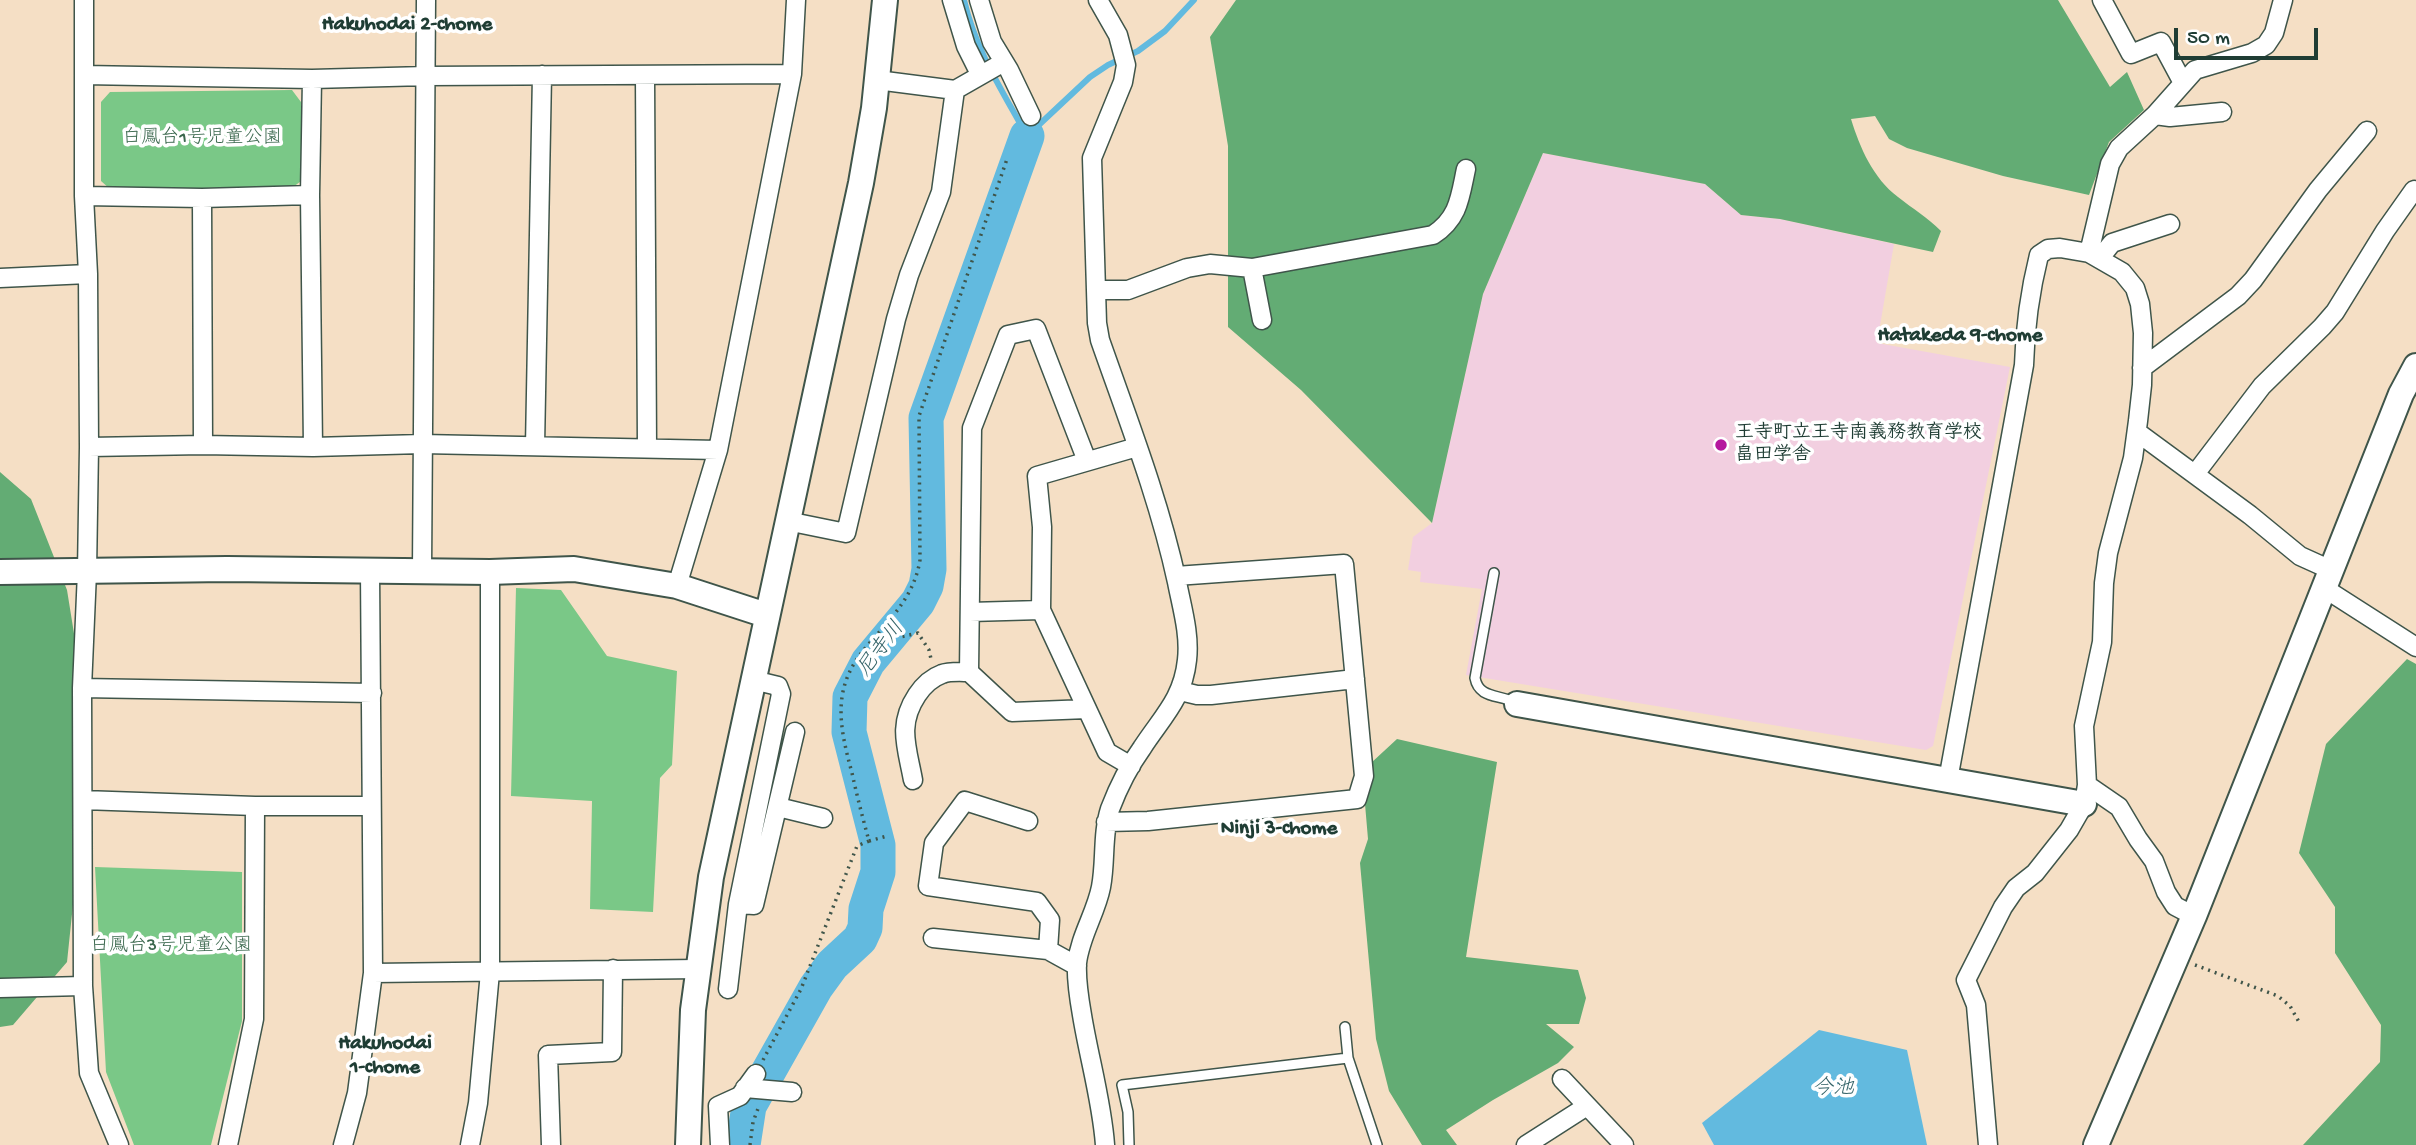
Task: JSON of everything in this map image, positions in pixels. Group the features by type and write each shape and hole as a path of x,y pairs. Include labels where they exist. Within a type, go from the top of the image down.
{"street":[{"path":"85,0 84,197 88,274 89,447 88,572 82,688 83,986 89,1073 119,1145"},
{"path":"422,571 426,0"},
{"path":"677,586 718,450 792,74 796,0"},
{"path":"688,1145 690,1059 698,969 711,877 869,145 885,0"},
{"path":"952,0 966,46 980,74"},
{"path":"979,0 992,42 1031,116"},
{"path":"1098,0 1105,9 1125,58 1123,82 1092,158 1097,323 1100,340 1155,499 1175,576 1187,643 1187,659 1180,691 1131,766 1111,806 1107,822 1102,885 1079,949 1077,966 1082,1014 1105,1145"},
{"path":"2103,0 2131,54 2161,42 2183,83"},
{"path":"2094,256 2110,164 2119,148 2155,115 2196,70 2266,46 2274,33 2283,0"},
{"path":"877,80 955,90 1004,62"},
{"path":"84,75 312,79 792,74"},
{"path":"535,446 542,75"},
{"path":"645,76 647,447"},
{"path":"312,79 310,195 313,447"},
{"path":"787,521 846,533 896,319 909,275 941,192 955,90"},
{"path":"2155,115 2169,117 2222,112"},
{"path":"2142,368 2245,288 2318,190 2367,131"},
{"path":"1097,290 1128,290 1187,268 1210,264 1252,268 1433,235 1447,226 1458,205 1466,169"},
{"path":"2195,474 2262,386 2335,312 2414,190"},
{"path":"84,197 310,195"},
{"path":"202,198 203,445"},
{"path":"2094,256 2112,243 2169,224"},
{"path":"1948,780 2024,365 2025,328 2039,255 2048,249 2060,248 2094,256 2122,272 2135,288 2140,304 2142,368 2137,432 2133,458 2108,553 2102,642 2084,726 2086,795 2069,831 2035,873 2016,888 2003,907 1966,980 1976,1005 1988,1145"},
{"path":"1252,268 1262,320"},
{"path":"0,278 88,274"},
{"path":"969,672 972,428 1008,335 1036,328 1087,461"},
{"path":"2096,1145 2194,916 2402,394 2416,366"},
{"path":"2137,432 2250,515 2416,646"},
{"path":"89,447 422,444 718,450"},
{"path":"1131,766 1107,752 1041,610 1042,527 1037,476 1137,447"},
{"path":"1107,822 1148,821 1357,799 1364,776 1344,564 1175,576"},
{"path":"0,572 227,569 490,572 575,569 677,586 766,615"},
{"path":"343,1145 357,1093 373,973 370,571"},
{"path":"470,1145 478,1102 490,972 490,572"},
{"path":"970,612 1041,610"},
{"path":"913,780 905,718 923,685 942,673 969,672 1012,712 1087,709"},
{"path":"1180,691 1211,695 1355,679"},
{"path":"727,989 738,904 781,694 778,685 753,680"},
{"path":"82,688 372,693"},
{"path":"1517,704 1948,780 2086,795 2119,807 2137,839 2154,861 2166,892 2175,906 2194,916"},
{"path":"738,904 754,905 795,732"},
{"path":"83,800 255,806 370,806"},
{"path":"1028,821 965,801 934,843 928,886 1037,902 1050,920 1048,950"},
{"path":"228,1145 254,1019 255,806"},
{"path":"778,807 823,818"},
{"path":"933,938 1048,950 1077,966"},
{"path":"551,1145 548,1055 612,1052 613,969"},
{"path":"373,973 698,969"},
{"path":"0,988 83,986"},
{"path":"1562,1079 1624,1145"},
{"path":"720,1145 718,1107 740,1096 750,1081 767,1090 792,1092"},
{"path":"1526,1145 1587,1106"}],"lane":[{"path":"1494,573 1475,678 1476,687 1483,693 1504,697 1517,704"},
{"path":"1345,1027 1348,1058 1377,1145"},
{"path":"1129,1145 1128,1112 1122,1086 1348,1058"}],"path":[{"path":"869,841 839,717 841,698 855,662 898,612 910,592 920,560 919,416 1007,159"},
{"path":"886,625 900,637 918,633 922,637 929,650 935,678"},
{"path":"750,1081 801,989 858,846 887,836"},
{"path":"2176,958 2278,996 2290,1006 2300,1022"},
{"path":"750,1145 753,1122 767,1090"}],"shaded area":[{"name":"王寺町立王寺南義務教育学校 畠田学舎","path":"1543,153 1705,184 1741,215 1780,219 1894,244 1877,343 2010,367 1933,746 1926,750 1466,675 1482,589 1420,582 1421,572 1408,570 1413,537 1432,523 1483,294"}],"green space":[{"path":"1236,0 2058,0 2110,87 2127,72 2144,110 2109,142 2089,195 2003,176 1907,148 1889,139 1875,116 1851,119 1863,151 1881,181 1941,231 1933,252 1780,219 1741,215 1705,184 1543,153 1483,294 1432,523 1301,390 1228,327 1228,146 1210,37"},
{"name":"白鳳台1号児童公園","path":"292,90 301,102 304,179 293,187 110,189 101,181 101,102 110,92"},
{"path":"0,472 31,499 67,590 86,708 86,780 67,962 13,1025 0,1027"},
{"path":"516,588 561,590 607,656 677,671 672,765 660,778 653,912 590,909 592,801 511,796"},
{"path":"2407,659 2416,664 2416,1145 2303,1145 2380,1062 2381,1025 2335,953 2335,907 2299,853 2326,744"},
{"path":"1397,739 1497,762 1466,957 1578,970 1586,998 1579,1024 1546,1024 1574,1047 1558,1063 1446,1130 1457,1145 1422,1145 1389,1091 1376,1039 1360,863 1368,839 1365,804 1373,780 1371,763"},
{"name":"白鳳台3号児童公園","path":"95,867 242,872 242,1021 211,1145 134,1145 106,1072"}],"water":[{"name":"今池","path":"1819,1030 1907,1050 1927,1145 1714,1145 1702,1123"}],"waterway":[{"path":"964,0 975,36 1027,136 1090,77 1138,51 1165,31 1194,0"},
{"name":"尼寺川","path":"743,1145 749,1106 816,987 832,965 860,939 865,928 866,909 878,872 878,845 849,732 850,697 868,662 918,602 926,586 929,569 926,418 1027,136"}],"place":[{"name":"王寺町立王寺南義務教育学校 畠田学舎","path":"1721,445"}],"district":[{"name":"Hakuhodai 2-chome","path":"407,26"},
{"name":"Hatakeda 9-chome","path":"1960,337"},
{"name":"Ninji 3-chome","path":"1279,830"},
{"name":"Hakuhodai 1-chome","path":"385,1057"}]}
